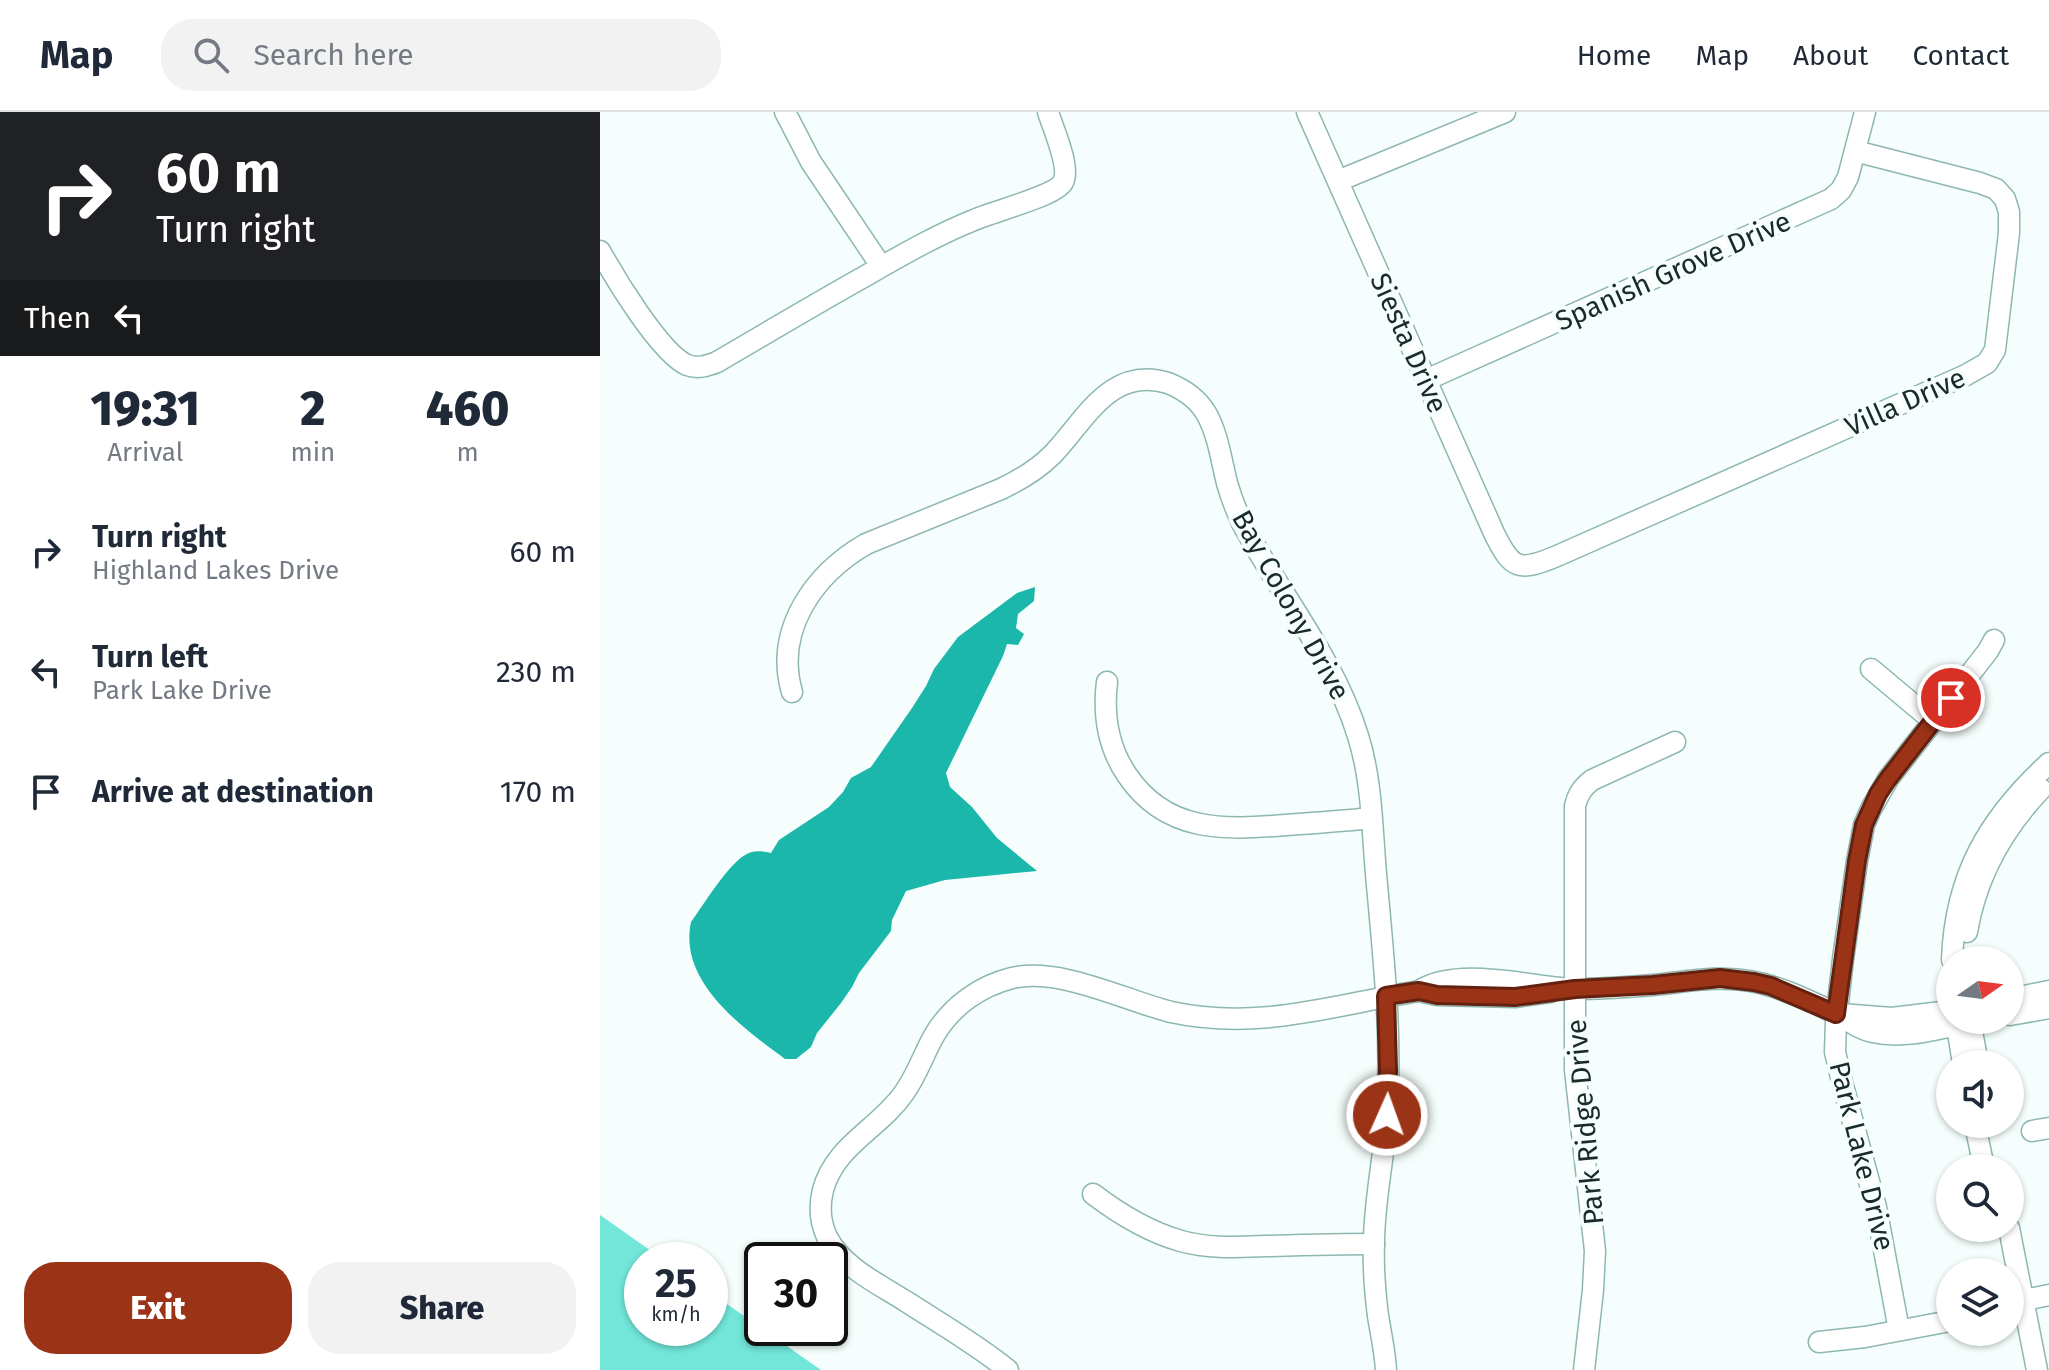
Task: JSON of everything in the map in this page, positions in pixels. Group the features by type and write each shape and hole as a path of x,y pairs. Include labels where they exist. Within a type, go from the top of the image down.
{"street":[{"path":"785,112 811,162 881,266"},
{"path":"600,251 651,328 671,352 686,364 707,366 926,242 1059,187 1066,173 1048,112"},
{"name":"Siesta Drive","path":"1307,112 1500,546 1514,564 1520,566"},
{"path":"1338,181 1505,112"},
{"name":"Spanish Grove Drive","path":"1426,380 1831,199 1841,190 1848,177 1865,112"},
{"name":"Villa Drive","path":"1520,566 1537,564 1557,556 1876,415 1980,368 1992,357 1998,335 2009,233 2009,212 2005,199 1996,189 1980,183 1855,151"},
{"name":"Bay Colony Drive","path":"792,692 786,663 791,635 813,590 836,564 866,544 1019,480 1050,456 1099,399 1113,389 1135,381 1160,381 1192,396 1204,409 1242,523 1342,694 1365,761 1386,996 1388,1092 1374,1244 1376,1295 1386,1370"},
{"name":"Park Lake Drive","path":"1899,1330 1876,1207 1838,1065 1835,1041 1857,861 1864,825 1883,787 1994,640"},
{"path":"1871,669 1933,721"},
{"path":"1107,682 1106,718 1117,758 1142,794 1167,813 1198,825 1233,828 1371,818"},
{"name":"Park Ridge Drive","path":"1584,1370 1595,1251 1576,1089 1575,806 1577,796 1592,780 1675,742"},
{"path":"1954,946 1959,900 1974,857 2005,808 2049,763"},
{"path":"1967,946 1970,914 1985,869 2025,805 2049,781"},
{"path":"1008,1370 845,1261 835,1249 822,1222 820,1208 832,1166 852,1142 903,1095 935,1035 954,1009 967,998 998,982 1032,976 1049,977 1171,1012 1230,1020 1292,1015 1419,991 1437,995 1482,988 1515,997 1702,978 1737,979 1787,992 1875,1033 1913,1033 1936,1027"},
{"path":"2024,996 2049,991"},
{"path":"2024,1012 2049,1008"},
{"path":"1093,1194 1109,1207 1149,1228 1197,1245 1374,1244"},
{"path":"2024,1305 2049,1295"},
{"path":"2024,1308 2049,1308"},
{"path":"1819,1342 1936,1323"},
{"path":"2024,1333 2037,1370"},
{"path":"2020,1346 2023,1370"}],"shaded area":[{"path":"1035,587 1034,601 1018,614 1016,628 1024,634 1018,645 1007,644 946,773 950,787 972,807 997,838 1037,871 945,880 906,891 892,920 891,931 817,1033 811,1047 796,1059 785,1059 733,1018 704,984 694,964 690,944 691,922 738,860 751,852 771,853 779,840 829,807 851,778 871,767 958,637 1017,593"},
{"path":"600,1215 638,1242 624,1242 624,1346 728,1346 728,1305 744,1316 744,1346 787,1346 821,1370 600,1370"}],"route":[{"path":"1387,1115 1386,996 1419,991 1437,995 1515,997 1575,989 1720,978 1771,986 1836,1014 1864,825 1888,779 1951,698"}]}
